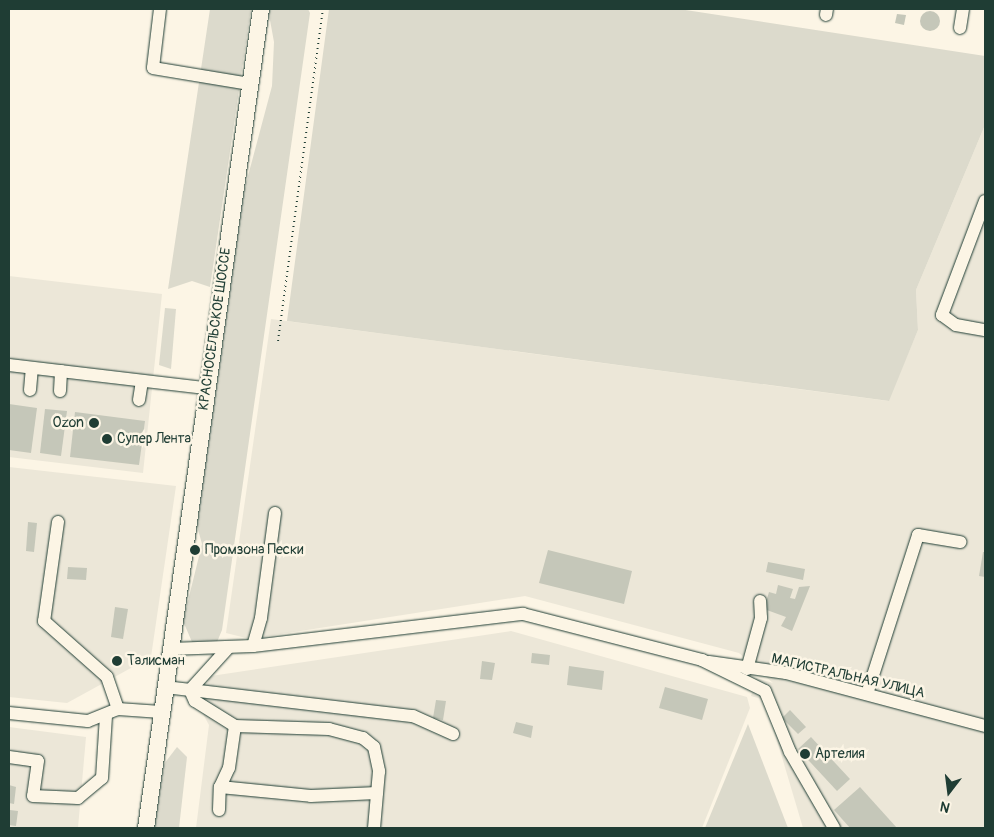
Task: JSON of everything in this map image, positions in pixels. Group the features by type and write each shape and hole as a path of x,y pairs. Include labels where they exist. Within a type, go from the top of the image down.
{"main road":[{"name":"КРАСНОСЕЛЬСКОЕ ШОССЕ","path":"146,828 206,388 261,9"}],"street":[{"path":"160,9 153,68 250,84"},
{"path":"960,28 963,9"},
{"path":"985,201 942,315 956,325 985,330"},
{"path":"9,365 206,388"},
{"path":"30,390 32,368"},
{"path":"60,392 61,371"},
{"path":"139,400 142,381"},
{"path":"253,646 261,618 275,513"},
{"path":"58,522 44,621 107,678 118,709"},
{"path":"867,694 918,535 960,542"},
{"path":"747,668 761,618 760,602"},
{"path":"170,649 253,646 523,614 702,660 765,691 790,752 834,828"},
{"path":"190,690 229,647"},
{"name":"МАГИСТРАЛЬНАЯ УЛИЦА","path":"702,660 867,694 985,726"},
{"path":"165,687 413,716 453,734"},
{"path":"190,690 195,702 235,726 329,729 363,738 376,757 377,792 374,828"},
{"path":"9,713 88,721 106,716 118,709 161,712"},
{"path":"9,757 38,761 33,796 78,798 102,778 106,716"},
{"path":"219,810 220,787 229,768 235,726"},
{"path":"220,787 311,796 377,792"}],"path":[{"path":"278,341 323,9"}],"shaded area":[{"path":"210,9 251,9 210,287 192,281 168,289"},
{"path":"268,9 308,9 310,13 222,630 217,642 192,642 183,621 202,544 197,526 244,191 272,86 274,42"},
{"path":"329,9 679,9 985,56 985,125 916,290 918,330 889,401 287,321"},
{"path":"985,125 985,828 803,828 765,700 751,696 756,678 773,683 739,653 525,596 250,639 226,633 271,319 888,401 918,330 916,290"},
{"path":"9,276 162,294 143,473 9,457"},
{"path":"165,308 176,309 171,369 159,365"},
{"path":"9,467 176,486 151,657 67,703 9,697"},
{"path":"511,631 747,697 750,708 702,828 196,828 209,725 197,703 211,676"},
{"path":"748,724 788,828 705,828"},
{"path":"9,727 86,737 78,828 9,828"},
{"path":"177,747 187,757 179,828 154,828 164,764"}],"building":[{"path":"930,11 937,14 940,21 937,28 930,31 923,28 920,21 923,14"},
{"path":"897,14 906,15 904,25 895,23"},
{"path":"9,404 37,408 31,453 9,450"},
{"path":"45,409 67,411 61,456 40,453"},
{"name":"Супер Лента","path":"75,412 145,421 139,465 70,457"},
{"path":"28,522 37,523 34,552 26,551"},
{"path":"548,550 632,571 624,604 539,583"},
{"path":"983,552 985,552 985,577 979,576"},
{"path":"768,562 805,569 803,580 766,572"},
{"path":"68,567 87,568 86,580 67,579"},
{"path":"778,585 793,589 790,598 795,599 799,587 810,586 792,631 781,626 786,617 764,609 769,592 776,594"},
{"path":"115,607 128,609 123,639 111,637"},
{"path":"532,653 550,655 549,665 531,663"},
{"path":"482,661 495,663 492,680 480,679"},
{"path":"569,666 604,671 602,690 567,685"},
{"path":"665,687 708,699 702,720 659,708"},
{"path":"436,700 446,701 443,720 433,718"},
{"path":"790,710 806,727 798,734 782,718"},
{"path":"516,722 533,726 531,738 513,733"},
{"path":"811,737 850,779 837,791 798,749"},
{"path":"9,785 16,787 14,804 9,803"},
{"path":"860,787 897,828 850,828 834,810"},
{"path":"10,810 18,811 16,826 9,825"}],"place":[{"name":"Ozon","path":"94,423"},
{"name":"Супер Лента","path":"107,439"},
{"name":"Промзона Пески","path":"195,550"},
{"name":"Талисман","path":"117,661"},
{"name":"Артелия","path":"805,754"}]}
